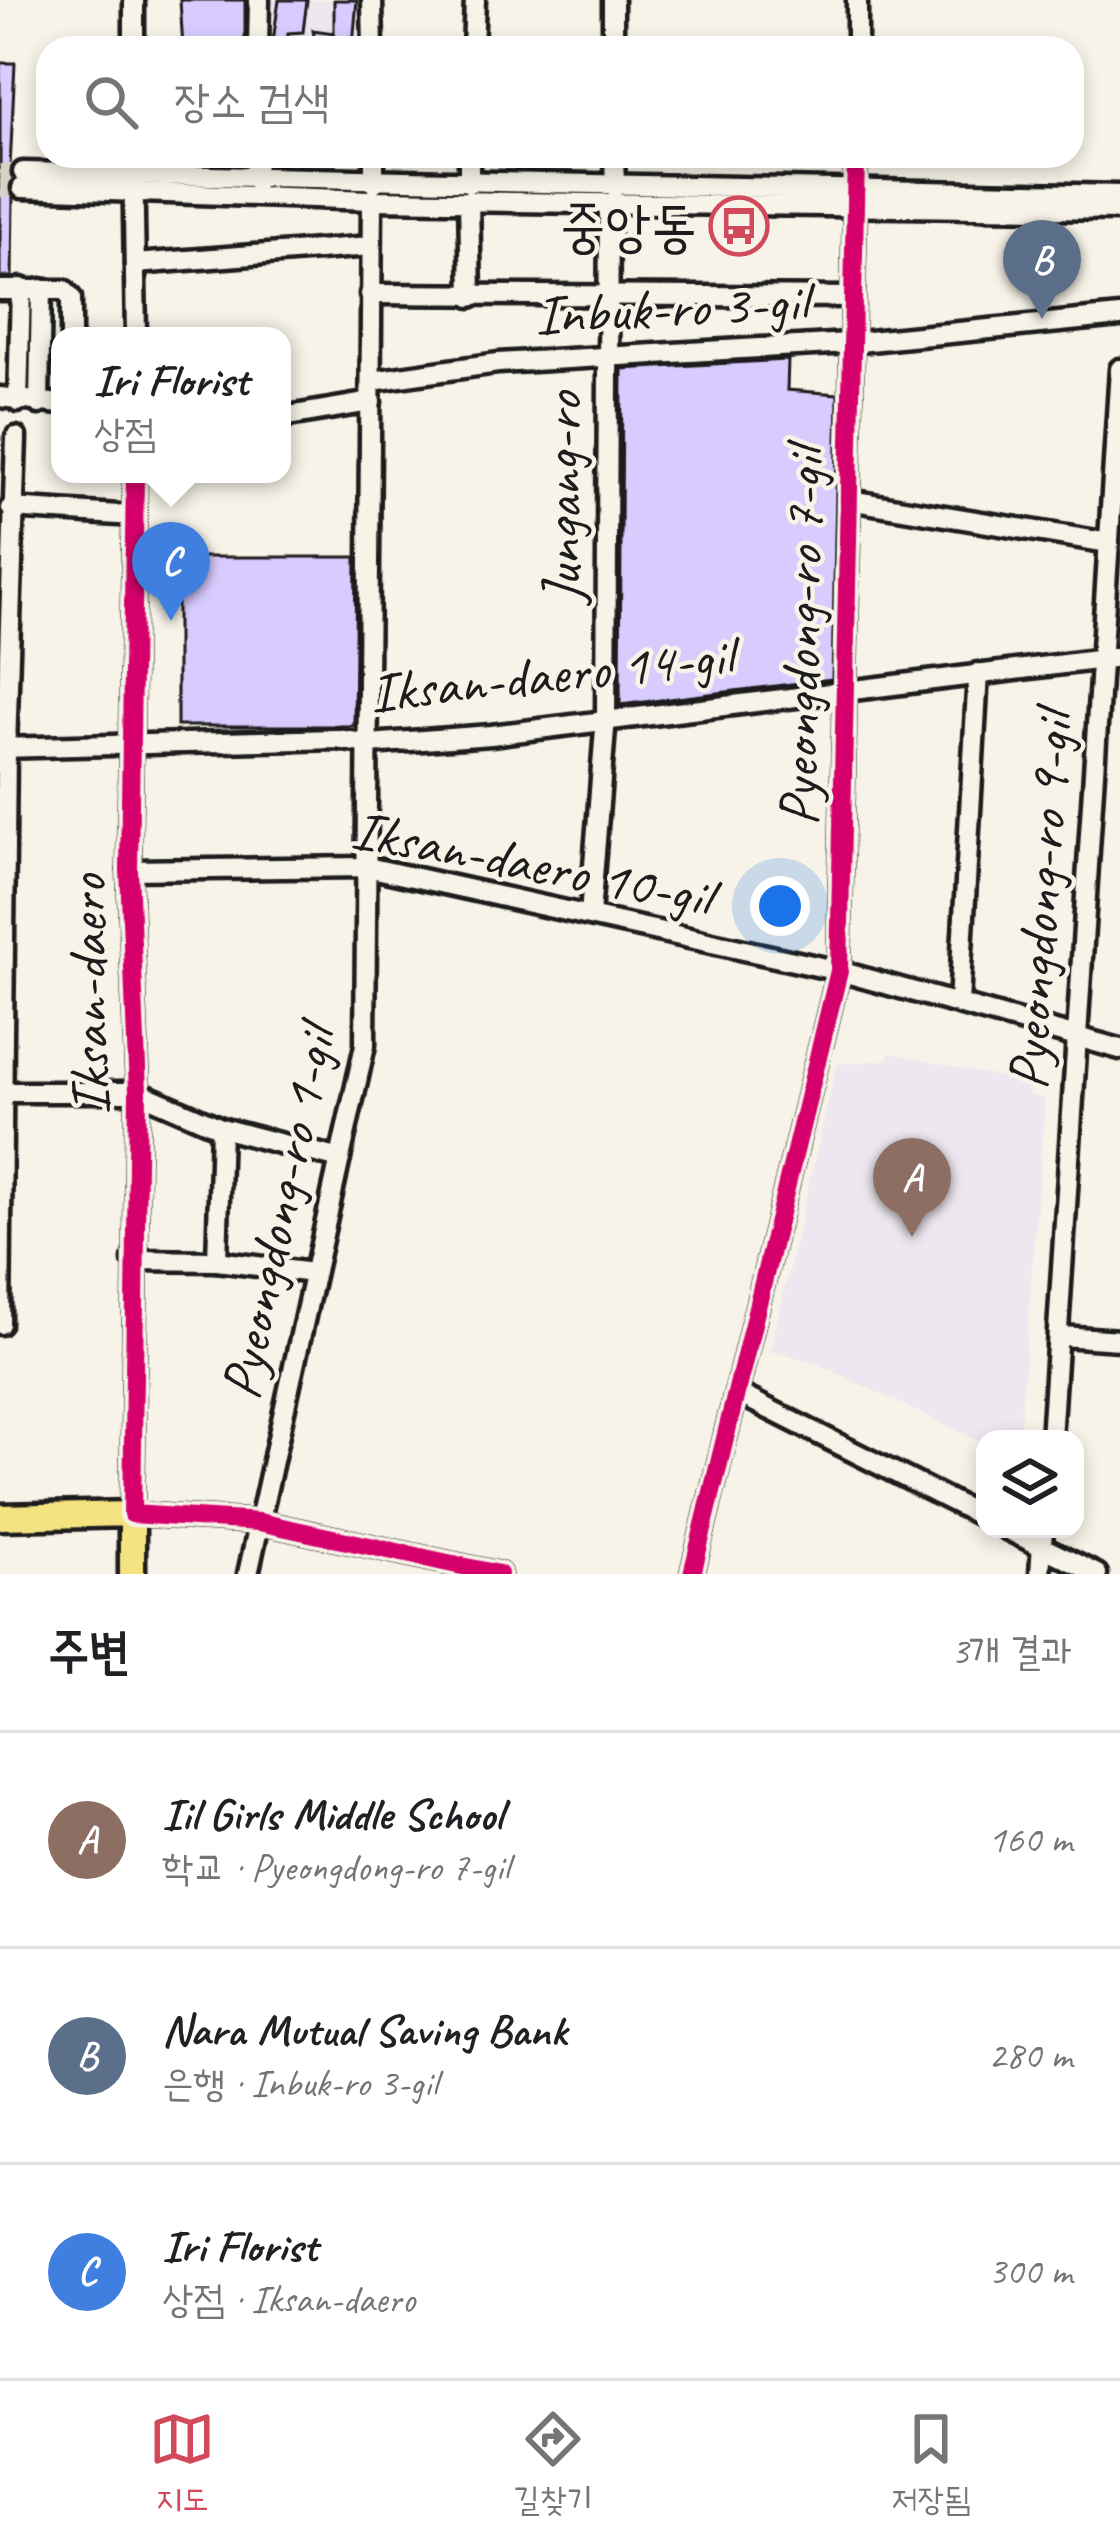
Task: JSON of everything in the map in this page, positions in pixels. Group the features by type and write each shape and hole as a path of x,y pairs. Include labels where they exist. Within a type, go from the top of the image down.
{"main road":[{"path":"0,1517 132,1514"},
{"name":"Iksan-daero","path":"132,1514 132,1574"}],"street":[{"path":"134,0 134,36"},
{"path":"258,36 259,0"},
{"path":"372,0 373,36"},
{"path":"474,36 475,0"},
{"path":"613,0 613,36"},
{"path":"857,0 857,36"},
{"path":"256,168 256,181"},
{"path":"367,867 374,168"},
{"path":"470,168 471,298"},
{"name":"Jungang-ro","path":"590,915 606,717 613,168"},
{"name":"Pyeongdong-ro 7-gil","path":"692,1574 839,971 856,168"},
{"path":"133,175 373,192 1120,196"},
{"path":"133,175 136,327"},
{"path":"23,180 133,175 373,192"},
{"path":"856,197 1120,210"},
{"path":"135,264 371,246"},
{"path":"31,288 9,400 51,404"},
{"path":"31,288 39,404"},
{"path":"0,290 64,290 71,298 71,327"},
{"path":"370,294 852,297"},
{"name":"Inbuk-ro 3-gil","path":"372,381 608,354 849,343 1120,316"},
{"name":"Pyeongdong-ro 9-gil","path":"1052,1430 1076,1037 1111,658 1109,543 1120,369"},
{"path":"291,415 371,402"},
{"path":"0,1324 3,748 16,437"},
{"name":"Iksan-daero","path":"132,1514 137,1092 130,870 135,483"},
{"name":"Pyeongdong-ro 7-gil","path":"849,500 1109,543"},
{"path":"11,508 134,516"},
{"name":"Iksan-daero 14-gil","path":"3,748 337,739 369,744 490,735 1111,658"},
{"path":"958,1003 978,673"},
{"name":"Iksan-daero 10-gil","path":"130,870 367,867 839,971 1120,1049"},
{"name":"Pyeongdong-ro 1-gil","path":"248,1574 365,1045 367,867"},
{"path":"2,1092 137,1092 221,1129 340,1159"},
{"path":"217,1261 221,1129"},
{"path":"133,1260 217,1261 313,1273"},
{"path":"1061,1336 1120,1340"},
{"path":"739,1394 976,1513"},
{"path":"132,1514 259,1522 441,1568 499,1574"},
{"path":"1040,1574 1042,1538"},
{"path":"1042,1538 1097,1574"}],"shaded area":[{"path":"266,0 362,0 363,36 266,36"},
{"path":"890,1053 1025,1083 1030,1095 1045,1099 1020,1430 976,1430 976,1440 814,1362 770,1351 837,1064 885,1060"}],"building":[{"path":"180,0 245,0 245,36 182,36"},
{"path":"279,0 307,0 303,32 274,36"},
{"path":"334,0 357,0 354,36 314,36 313,30 334,33"},
{"path":"0,63 15,63 9,189 13,198 12,277 0,277"},
{"path":"788,360 787,390 838,394 832,679 620,705 622,369"},
{"path":"177,557 356,557 354,726 177,726"}],"tunnel":[{"path":"0,173 23,172"},
{"path":"0,188 22,188"}],"cycle path":[{"path":"692,1574 839,971 856,168"},
{"path":"135,483 129,870 138,1092 132,1514 259,1522 499,1574"}],"place":[{"name":"중앙동","path":"739,226"},
{"name":"Nara Mutual Saving Bank","path":"1042,319"},
{"name":"Iri Florist","path":"171,621"},
{"name":"Iil Girls Middle School","path":"912,1237"}]}
